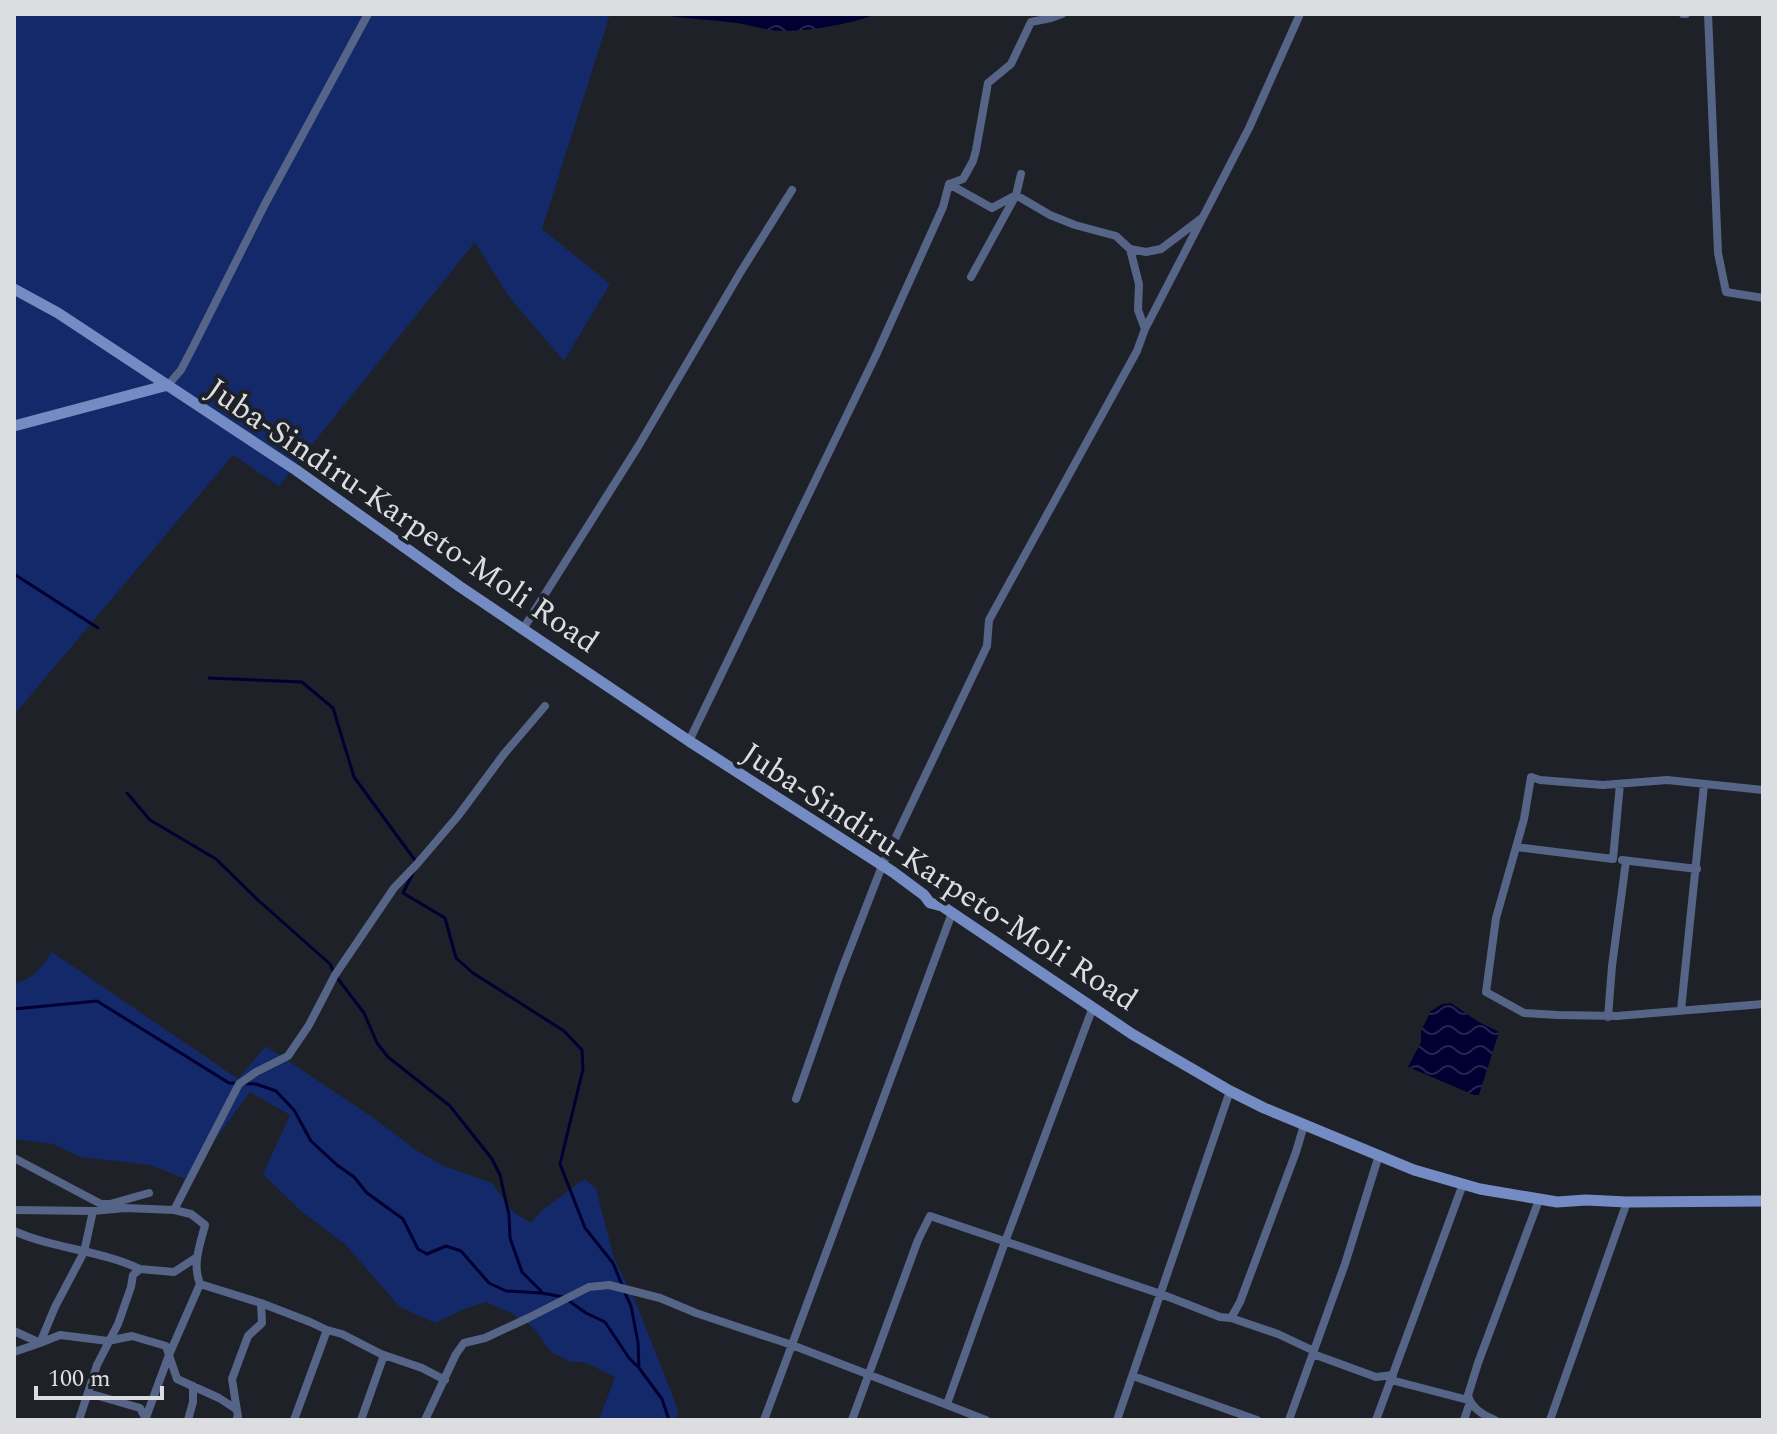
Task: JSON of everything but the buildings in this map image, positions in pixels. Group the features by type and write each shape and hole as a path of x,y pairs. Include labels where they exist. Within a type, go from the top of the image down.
{"main road":[{"name":"Juba-Sindiru-Karpeto-Moli Road","path":"14,289 58,313 296,470 459,586 882,866 924,895 930,903 942,906 1132,1034 1230,1091 1414,1170 1539,1200 1763,1201"},
{"path":"14,426 168,385"}],"street":[{"path":"168,385 181,370 265,204 368,14"},
{"path":"949,184 963,179 973,161 989,80 1011,64 1031,22 1062,14"},
{"path":"796,1099 882,866 987,646 989,620 1137,351 1145,329 1249,128 1300,14"},
{"path":"1708,14 1718,237 1726,292 1763,298"},
{"path":"971,277 1016,195 1021,174"},
{"path":"949,184 992,208 1016,195"},
{"path":"689,741 877,353 943,207 949,184"},
{"path":"523,629 639,445 792,190"},
{"path":"1016,195 1050,215 1116,236 1130,249 1146,252 1161,249 1202,218"},
{"path":"1130,249 1139,284 1138,310 1145,329"},
{"path":"174,1210 239,1084 288,1056 309,1025 335,975 394,888 448,828 545,706"},
{"path":"1763,790 1667,780 1603,785 1531,777 1524,819 1496,918 1486,992 1524,1013 1608,1017 1763,1004"},
{"path":"1613,859 1620,784"},
{"path":"1681,1010 1704,785"},
{"path":"1516,847 1697,869"},
{"path":"1608,1017 1626,861"},
{"path":"764,1420 952,913"},
{"path":"947,1404 1093,1007"},
{"path":"1117,1420 1230,1091"},
{"path":"1231,1318 1240,1302 1304,1125"},
{"path":"1289,1420 1345,1264 1379,1155"},
{"path":"14,1158 101,1204 149,1193"},
{"path":"1376,1420 1463,1184"},
{"path":"1464,1420 1468,1391 1539,1200"},
{"path":"1550,1420 1627,1202"},
{"path":"14,1210 174,1210 191,1214 205,1225 197,1257 196,1275 200,1284 169,1355 146,1420"},
{"path":"40,1343 84,1252 93,1211"},
{"path":"852,1420 918,1240 930,1216 1220,1317 1278,1334 1364,1374 1392,1377 1469,1401 1495,1420"},
{"path":"14,1231 125,1261 140,1269 174,1272 197,1257"},
{"path":"79,1420 97,1365 118,1324 133,1275 140,1269"},
{"path":"200,1284 342,1334 445,1380"},
{"path":"425,1420 464,1343 485,1338 589,1287 609,1285 655,1297 792,1345 986,1420"},
{"path":"237,1416 232,1379 248,1336 262,1323 261,1303"},
{"path":"294,1420 327,1330"},
{"path":"14,1331 40,1343"},
{"path":"14,1352 60,1335 108,1341 132,1336 166,1346 177,1379 219,1398 237,1416"},
{"path":"361,1420 384,1355"},
{"path":"1133,1376 1257,1420"},
{"path":"188,1420 193,1386"},
{"path":"88,1393 140,1408 146,1420"}],"shaded area":[{"path":"14,14 610,14 542,229 610,284 564,361 509,297 475,242 279,486 233,455 14,715"},
{"path":"52,952 238,1079 266,1046 416,1150 444,1166 492,1183 512,1211 531,1223 542,1210 585,1179 596,1189 614,1258 637,1305 678,1410 676,1420 599,1420 615,1377 584,1362 571,1362 551,1352 533,1327 486,1302 435,1323 400,1307 346,1245 301,1211 263,1174 290,1115 250,1092 186,1179 150,1165 80,1157 53,1144 14,1139 14,983 31,976"}],"water":[{"path":"654,14 876,14 825,27 783,31"},
{"path":"1451,1003 1499,1032 1479,1095 1408,1067 1421,1042 1421,1031 1431,1011 1442,1004"}],"waterway":[{"path":"14,574 98,628"},
{"path":"209,678 302,682 333,708 354,777 417,863"},
{"path":"127,793 150,820 216,859 330,964 364,1013 377,1043 388,1057 450,1106 492,1159 500,1175 509,1215 510,1238 522,1272 541,1291"},
{"path":"413,873 403,893 445,918 456,958 473,973 564,1031 582,1050 583,1069 560,1164 585,1228 613,1263 622,1285"},
{"path":"14,1009 97,1001 229,1083 256,1084 276,1091 294,1110 311,1141 354,1177 367,1193 403,1219 418,1249 427,1254 446,1246 461,1251 489,1283 506,1291 563,1297"},
{"path":"625,1293 631,1306 638,1342 639,1368 662,1399 669,1420"},
{"path":"569,1301 605,1322 637,1366"}]}
